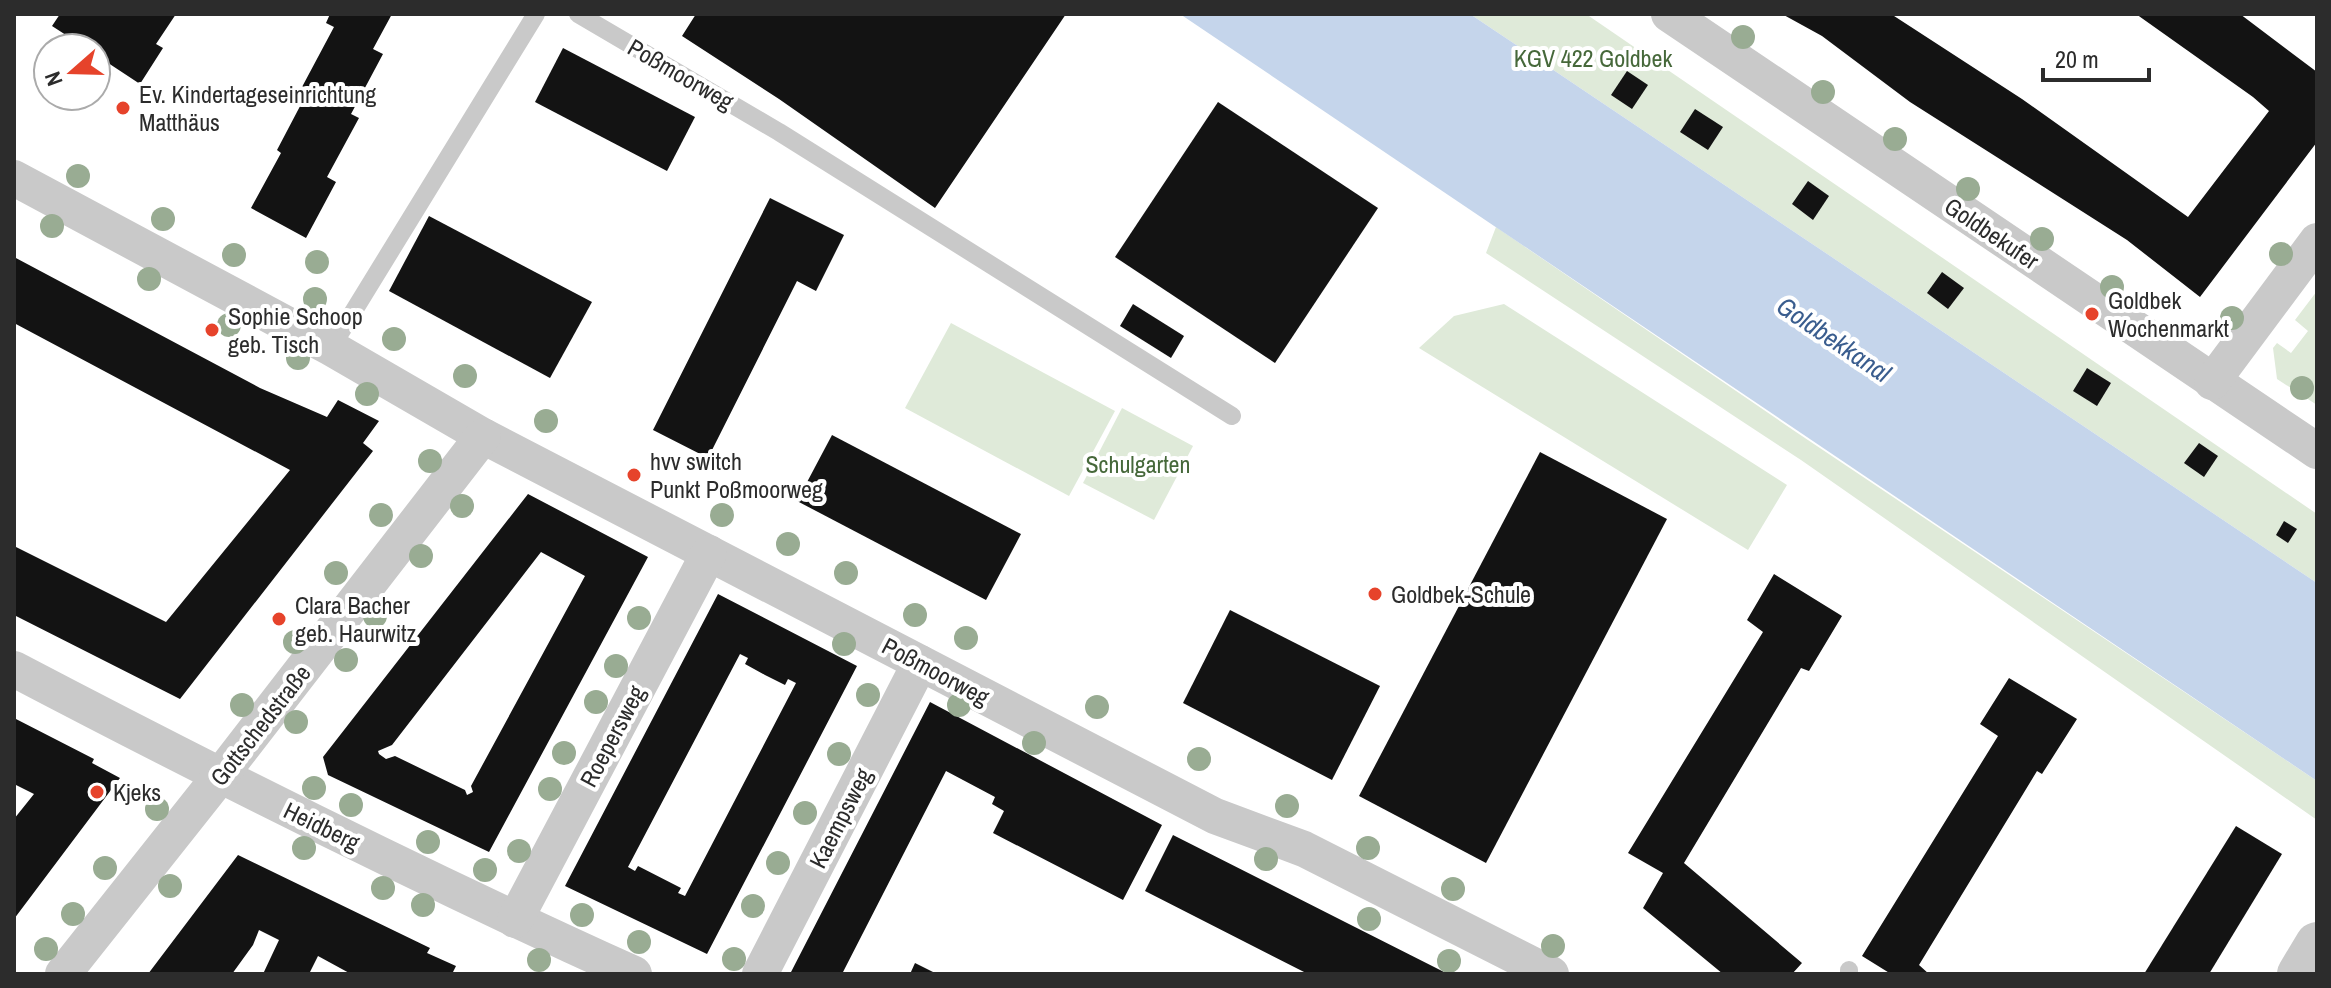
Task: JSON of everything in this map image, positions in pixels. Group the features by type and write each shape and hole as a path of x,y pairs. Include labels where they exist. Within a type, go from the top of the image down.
{"street":[{"name":"Goldbekufer","path":"1669,14 2317,451"},
{"name":"Poßmoorweg","path":"14,178 331,348 483,436 1215,816 1304,849 1551,974"},
{"path":"2212,382 2317,241"},
{"name":"Gottschedstraße","path":"63,974 483,436"},
{"name":"Roepersweg","path":"515,920 709,553"},
{"name":"Kaempsweg","path":"760,974 920,663"},
{"name":"Heidberg","path":"14,669 220,776 515,920 634,974"},
{"path":"2299,974 2317,944"}],"lane":[{"path":"331,348 536,14"},
{"name":"Poßmoorweg","path":"578,14 779,132 1232,416"}],"green space":[{"name":"KGV 422 Goldbek","path":"1470,14 1586,14 2317,514 2317,583"},
{"path":"1496,227 2317,781 2317,820 1801,460 1486,253"},
{"path":"2317,291 2317,405 2277,379 2273,348 2277,343 2291,353 2308,331 2295,320"},
{"path":"1504,304 1787,485 1748,550 1419,348 1454,316"},
{"path":"951,323 1115,411 1069,496 905,408"},
{"name":"Schulgarten","path":"1122,408 1193,446 1154,520 1083,483"}],"water":[{"name":"Goldbekkanal","path":"1180,14 1470,14 2317,583 2317,781"}],"building":[{"path":"60,14 176,14 156,44 163,48 140,84 112,66 112,32 61,32 52,26"},
{"path":"330,14 392,14 373,49 383,54 351,114 359,118 327,177 336,182 306,238 251,208 281,153 277,150 308,91 302,87 334,27 326,23"},
{"path":"696,14 1066,14 935,208 779,99 682,36"},
{"path":"1782,14 1891,14 2022,99 2188,217 2269,111 2136,14 2240,14 2317,72 2317,142 2200,297 2127,240 1910,102 1822,36"},
{"path":"563,48 695,117 667,171 535,102"},
{"path":"1627,71 1648,85 1632,109 1611,95"},
{"path":"1218,102 1378,208 1275,363 1115,257"},
{"path":"1695,109 1723,127 1708,150 1680,132"},
{"path":"1808,181 1829,196 1813,220 1792,204"},
{"path":"770,198 844,235 816,291 797,281 708,458 653,430"},
{"path":"429,216 592,302 550,378 389,291"},
{"path":"14,257 260,388 327,417 338,400 379,421 363,443 373,451 180,699 14,615 14,546 166,622 290,470 14,323"},
{"path":"1942,272 1964,288 1948,309 1927,293"},
{"path":"1133,304 1184,336 1171,358 1120,326"},
{"path":"2087,368 2111,383 2097,406 2073,391"},
{"path":"832,435 1021,534 986,600 797,501"},
{"path":"2199,443 2218,456 2204,477 2184,463"},
{"path":"1540,452 1667,519 1486,863 1359,796"},
{"path":"528,494 648,557 489,852 328,775 323,757","holes":["541,552 585,576 471,786 473,792 467,795 465,790 395,756 386,759 379,754 378,751 392,745"]},
{"path":"2284,521 2297,529 2288,543 2276,535"},
{"path":"1774,574 1842,616 1809,671 1801,668 1684,863 1802,963 1792,974 1723,974 1643,908 1663,873 1628,853 1763,632 1747,620"},
{"path":"718,594 857,666 707,954 565,886","holes":["740,654 748,658 745,664 765,675 785,685 788,679 796,683 685,896 678,893 681,888 638,866 635,871 628,867"]},
{"path":"1230,610 1380,686 1332,780 1183,703"},
{"path":"2009,678 2077,719 2042,774 2037,771 1919,965 1929,974 1891,974 1862,956 1998,736 1980,724"},
{"path":"930,702 1162,825 1123,900 993,833 1004,811 992,804 995,797 946,771 842,974 790,974"},
{"path":"14,718 94,759 92,763 120,778 14,919 14,819 34,794 14,784"},
{"path":"2236,826 2282,854 2209,974 2144,974"},
{"path":"1173,835 1448,974 1308,974 1145,891"},
{"path":"238,855 430,948 427,953 456,966 452,974 351,974 318,956 309,974 263,974 279,940 259,930 253,945 232,974 148,974"},
{"path":"915,963 937,974 910,974"}],"place":[{"name":"Ev. Kindertageseinrichtung Matthäus","path":"123,108"},
{"name":"Goldbek Wochenmarkt","path":"2092,314"},
{"name":"Sophie Schoop geb. Tisch","path":"212,330"},
{"name":"hvv switch Punkt Poßmoorweg","path":"634,475"},
{"name":"Goldbek-Schule","path":"1375,594"},
{"name":"Clara Bacher geb. Haurwitz","path":"279,619"},
{"name":"Kjeks","path":"97,792"}]}
